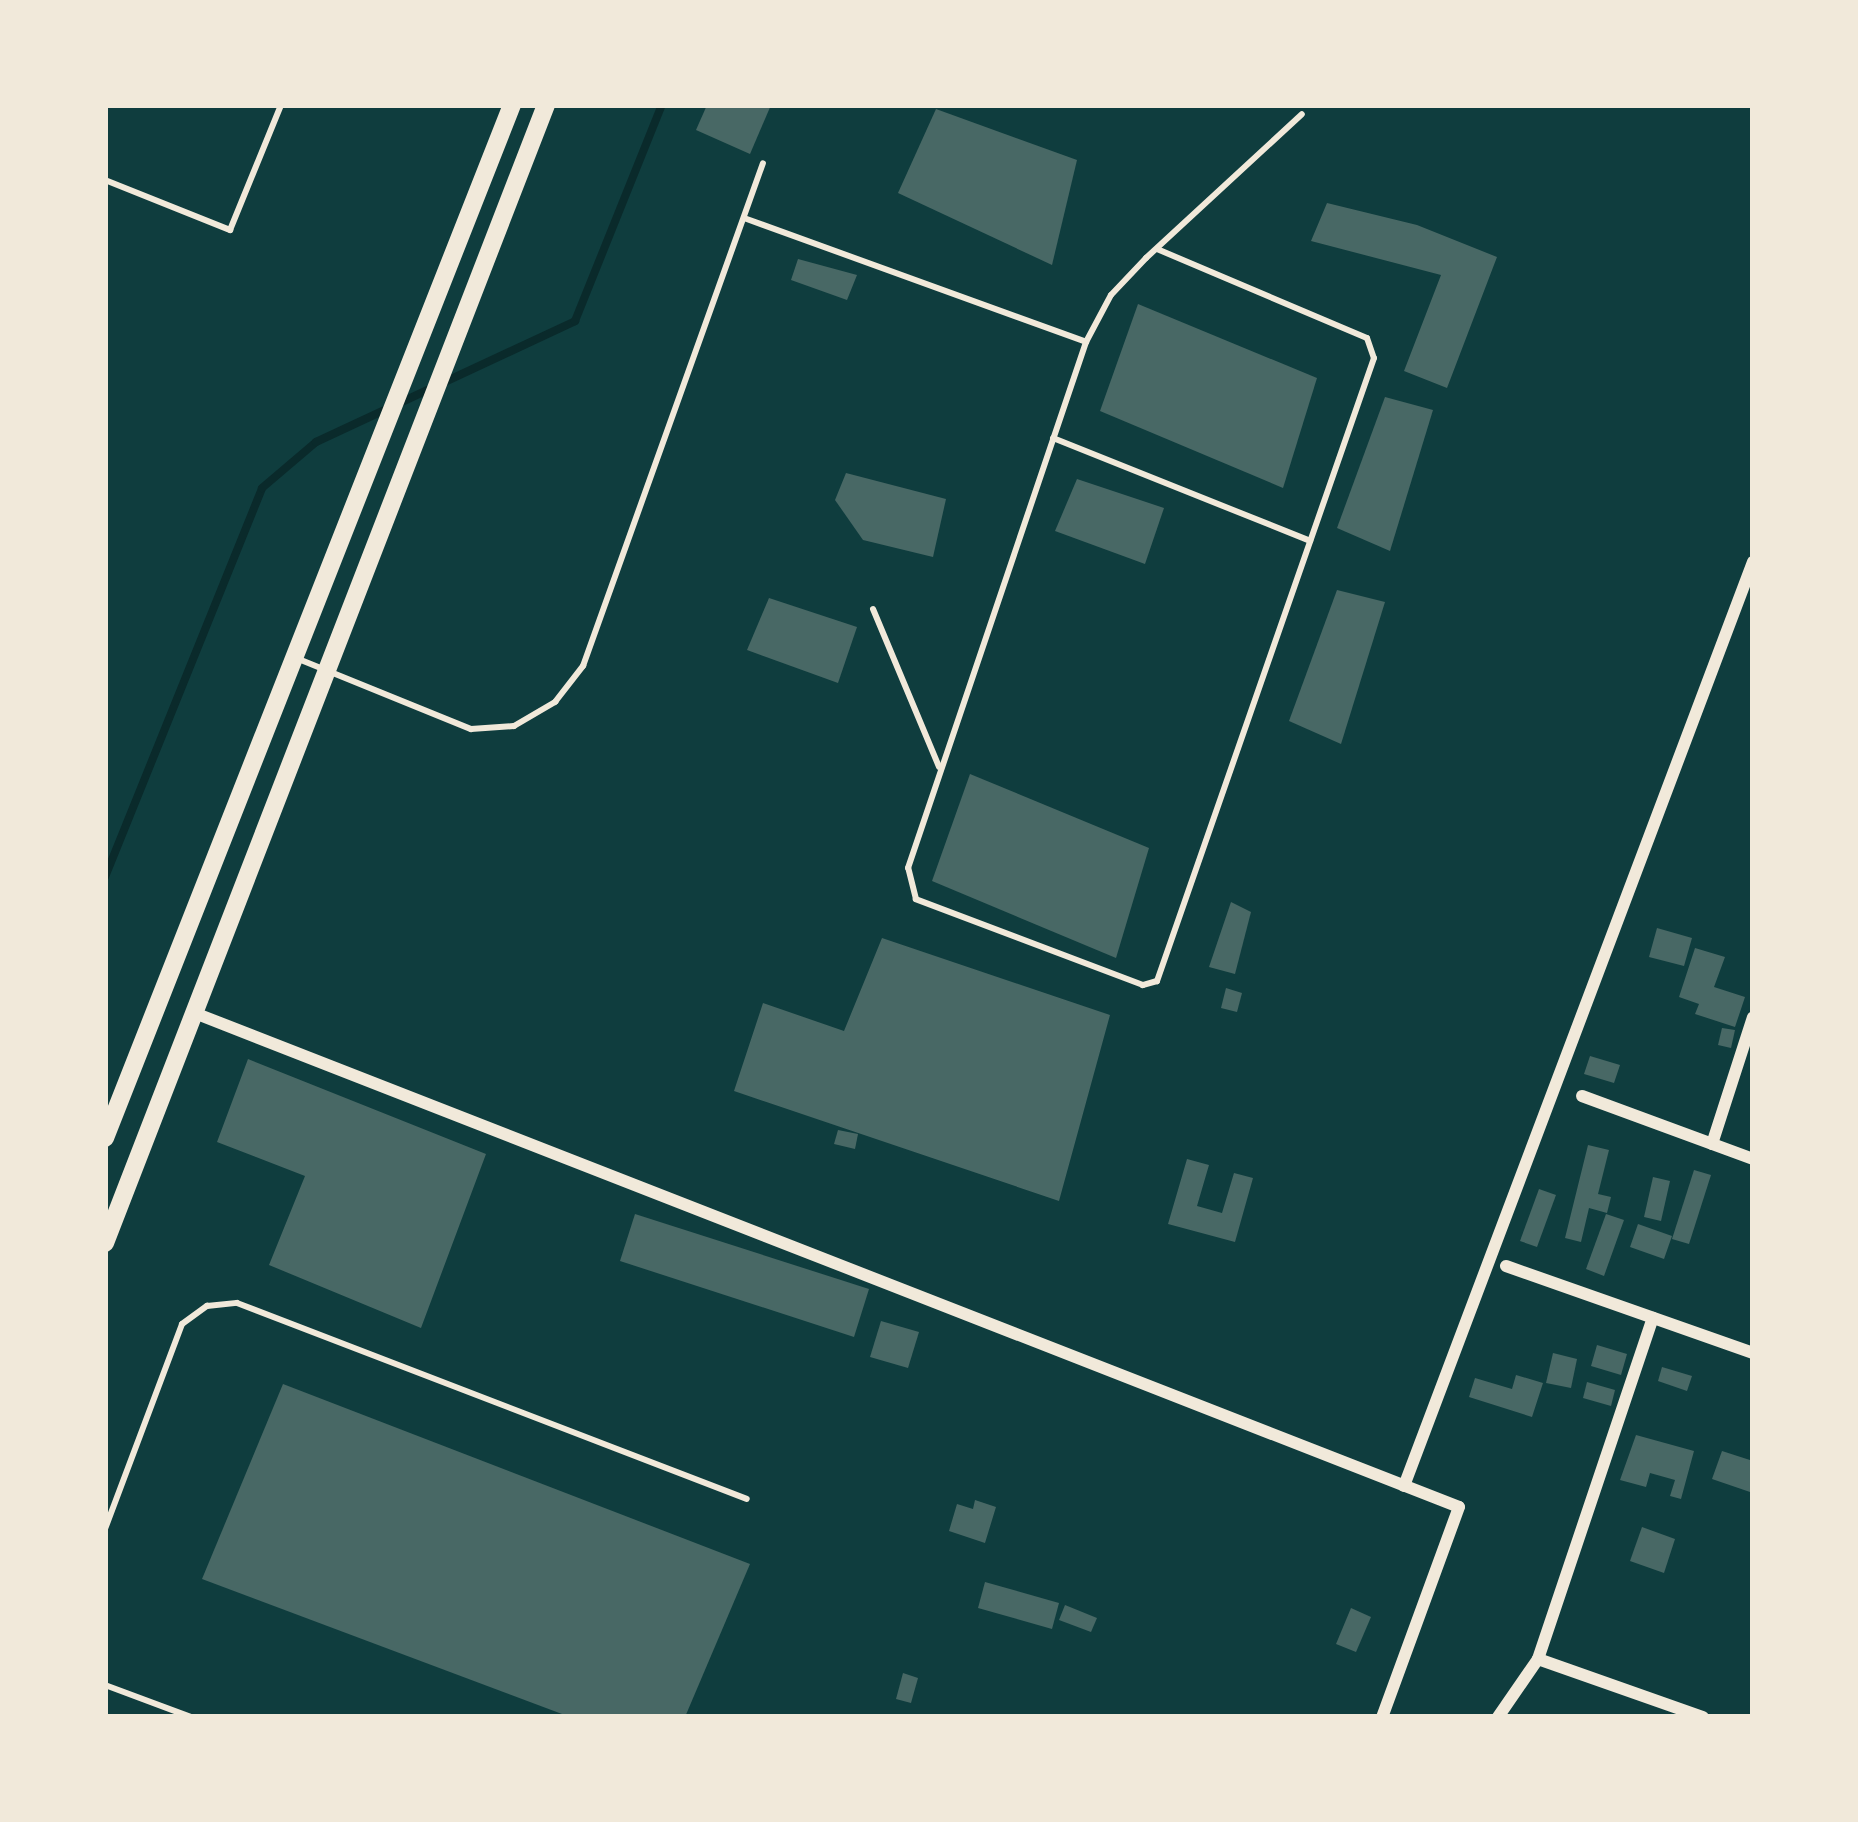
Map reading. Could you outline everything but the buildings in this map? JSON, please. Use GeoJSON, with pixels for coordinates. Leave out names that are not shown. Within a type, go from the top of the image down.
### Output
{"type":"FeatureCollection","features":[{"type":"Feature","properties":{"kind":"main road"},"geometry":{"type":"LineString","coordinates":[[105,1138],[512,105]]}},
{"type":"Feature","properties":{"kind":"main road"},"geometry":{"type":"LineString","coordinates":[[105,1243],[546,105]]}},
{"type":"Feature","properties":{"kind":"street"},"geometry":{"type":"LineString","coordinates":[[1404,1486],[1753,562]]}},
{"type":"Feature","properties":{"kind":"street"},"geometry":{"type":"LineString","coordinates":[[191,1012],[1459,1507],[1382,1717]]}},
{"type":"Feature","properties":{"kind":"street"},"geometry":{"type":"LineString","coordinates":[[1712,1144],[1753,1017]]}},
{"type":"Feature","properties":{"kind":"street"},"geometry":{"type":"LineString","coordinates":[[1582,1096],[1753,1160]]}},
{"type":"Feature","properties":{"kind":"street"},"geometry":{"type":"LineString","coordinates":[[1507,1266],[1753,1353]]}},
{"type":"Feature","properties":{"kind":"street"},"geometry":{"type":"LineString","coordinates":[[1498,1717],[1538,1659],[1653,1318]]}},
{"type":"Feature","properties":{"kind":"street"},"geometry":{"type":"LineString","coordinates":[[1538,1659],[1703,1717]]}},
{"type":"Feature","properties":{"kind":"lane"},"geometry":{"type":"LineString","coordinates":[[105,180],[230,230],[281,105]]}},
{"type":"Feature","properties":{"kind":"lane"},"geometry":{"type":"LineString","coordinates":[[1156,249],[1372,346],[1310,541],[1152,985],[916,899],[908,868],[1086,342],[1112,296],[1156,249],[1302,114]]}},
{"type":"Feature","properties":{"kind":"lane"},"geometry":{"type":"LineString","coordinates":[[292,657],[471,729],[514,726],[555,702],[583,666],[763,163]]}},
{"type":"Feature","properties":{"kind":"lane"},"geometry":{"type":"LineString","coordinates":[[744,218],[1086,342]]}},
{"type":"Feature","properties":{"kind":"lane"},"geometry":{"type":"LineString","coordinates":[[1053,439],[1310,541]]}},
{"type":"Feature","properties":{"kind":"lane"},"geometry":{"type":"LineString","coordinates":[[873,609],[941,770]]}},
{"type":"Feature","properties":{"kind":"lane"},"geometry":{"type":"LineString","coordinates":[[105,1529],[182,1324],[207,1306],[237,1303],[747,1499]]}},
{"type":"Feature","properties":{"kind":"lane"},"geometry":{"type":"LineString","coordinates":[[105,1685],[190,1717]]}},
{"type":"Feature","properties":{"kind":"waterway"},"geometry":{"type":"LineString","coordinates":[[105,877],[262,488],[316,442],[575,321],[662,105]]}}]}
